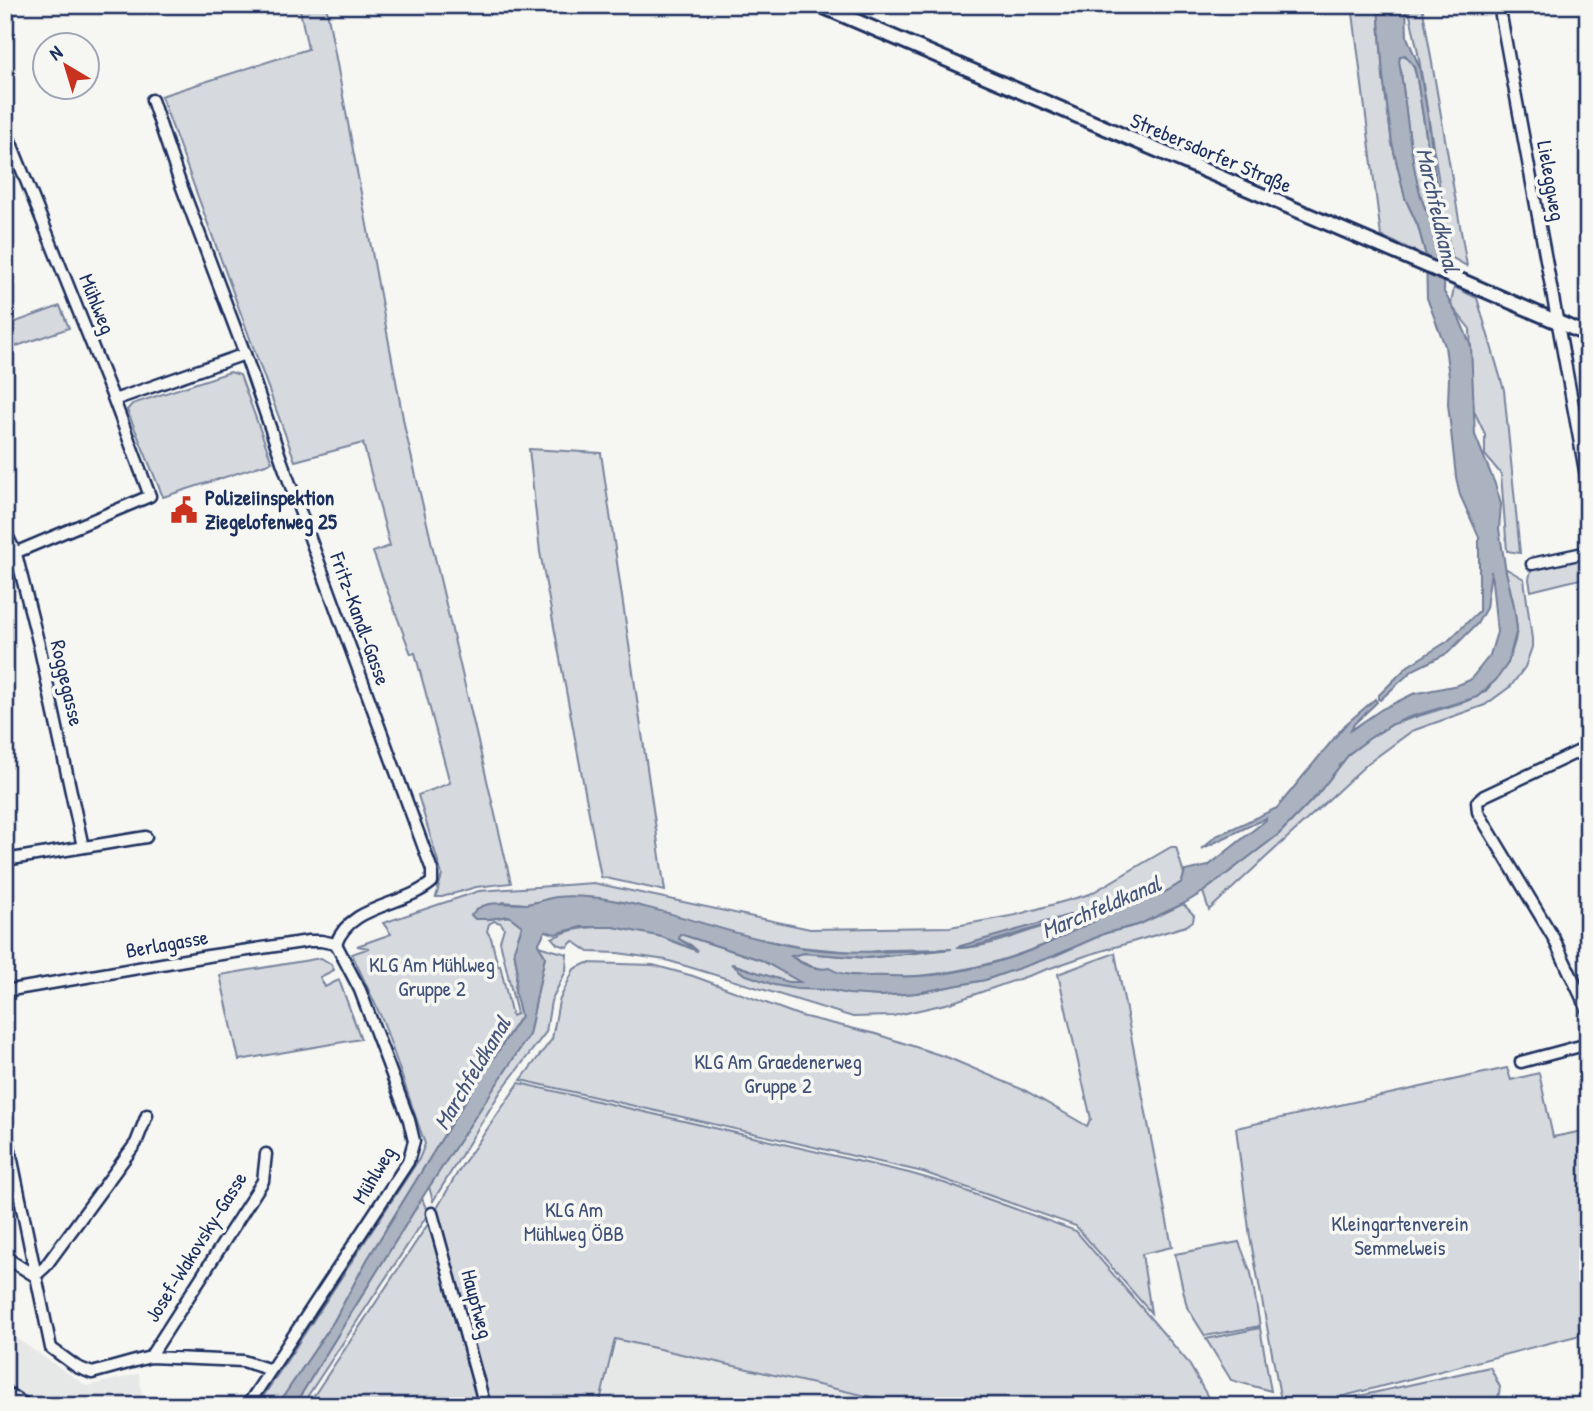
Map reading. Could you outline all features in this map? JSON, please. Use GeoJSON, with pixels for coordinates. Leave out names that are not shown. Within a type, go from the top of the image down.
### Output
{"type":"FeatureCollection","features":[{"type":"Feature","properties":{"kind":"main road"},"geometry":{"type":"LineString","coordinates":[[5,1395],[22,1406]]}},
{"type":"Feature","properties":{"kind":"street","name":"Strebersdorfer Straße"},"geometry":{"type":"LineString","coordinates":[[819,5],[1588,335]]}},
{"type":"Feature","properties":{"kind":"street","name":"Lieleggweg"},"geometry":{"type":"LineString","coordinates":[[1499,5],[1588,486]]}},
{"type":"Feature","properties":{"kind":"street","name":"Fritz-Kandl-Gasse"},"geometry":{"type":"LineString","coordinates":[[152,100],[432,870],[432,882],[423,890],[358,917],[347,924],[336,944]]}},
{"type":"Feature","properties":{"kind":"street","name":"Mühlweg"},"geometry":{"type":"LineString","coordinates":[[5,128],[10,150],[114,400],[150,496],[10,556]]}},
{"type":"Feature","properties":{"kind":"street"},"geometry":{"type":"LineString","coordinates":[[114,400],[245,354]]}},
{"type":"Feature","properties":{"kind":"street","name":"Roggegasse"},"geometry":{"type":"LineString","coordinates":[[5,531],[55,717],[83,847]]}},
{"type":"Feature","properties":{"kind":"street"},"geometry":{"type":"LineString","coordinates":[[1532,564],[1588,552]]}},
{"type":"Feature","properties":{"kind":"street"},"geometry":{"type":"LineString","coordinates":[[1588,747],[1484,796],[1477,802],[1478,812],[1553,937],[1588,1011]]}},
{"type":"Feature","properties":{"kind":"street"},"geometry":{"type":"LineString","coordinates":[[5,860],[146,837]]}},
{"type":"Feature","properties":{"kind":"street","name":"Berlagasse"},"geometry":{"type":"LineString","coordinates":[[5,991],[261,948],[321,941],[336,944]]}},
{"type":"Feature","properties":{"kind":"street","name":"Mühlweg"},"geometry":{"type":"LineString","coordinates":[[247,1406],[408,1162],[414,1141],[380,1039],[360,990],[336,944]]}},
{"type":"Feature","properties":{"kind":"street"},"geometry":{"type":"LineString","coordinates":[[1521,1062],[1588,1044]]}},
{"type":"Feature","properties":{"kind":"street"},"geometry":{"type":"LineString","coordinates":[[35,1276],[45,1267],[136,1143],[147,1115]]}},
{"type":"Feature","properties":{"kind":"street"},"geometry":{"type":"LineString","coordinates":[[7,1136],[51,1348],[76,1367],[92,1373],[150,1357],[243,1362],[271,1370]]}},
{"type":"Feature","properties":{"kind":"street","name":"Josef-Wakovsky-Gasse"},"geometry":{"type":"LineString","coordinates":[[150,1357],[263,1181],[266,1154]]}},
{"type":"Feature","properties":{"kind":"street","name":"Hauptweg"},"geometry":{"type":"LineString","coordinates":[[432,1213],[485,1406]]}},
{"type":"Feature","properties":{"kind":"street"},"geometry":{"type":"LineString","coordinates":[[5,1257],[35,1276]]}},
{"type":"Feature","properties":{"kind":"shaded area"},"geometry":{"type":"Polygon","coordinates":[[[5,1331],[87,1386],[139,1374],[143,1406],[5,1406],[5,1331]]]}},
{"type":"Feature","properties":{"kind":"shaded area"},"geometry":{"type":"Polygon","coordinates":[[[617,1339],[907,1406],[601,1406],[617,1339]]]}},
{"type":"Feature","properties":{"kind":"green space"},"geometry":{"type":"Polygon","coordinates":[[[299,5],[326,5],[405,429],[511,883],[476,887],[442,897],[436,897],[442,875],[418,795],[450,783],[415,653],[411,654],[373,552],[390,546],[363,443],[295,461],[161,96],[308,49],[299,5]]]}},
{"type":"Feature","properties":{"kind":"green space"},"geometry":{"type":"Polygon","coordinates":[[[1352,5],[1378,5],[1383,76],[1392,143],[1405,198],[1418,226],[1426,256],[1381,236],[1352,5]]]}},
{"type":"Feature","properties":{"kind":"green space"},"geometry":{"type":"Polygon","coordinates":[[[1408,5],[1422,5],[1467,266],[1451,257],[1408,5]]]}},
{"type":"Feature","properties":{"kind":"green space"},"geometry":{"type":"Polygon","coordinates":[[[1403,55],[1411,62],[1417,79],[1430,160],[1436,215],[1434,221],[1426,211],[1415,172],[1399,62],[1400,56],[1403,55]]]}},
{"type":"Feature","properties":{"kind":"green space"},"geometry":{"type":"Polygon","coordinates":[[[1454,287],[1477,298],[1504,390],[1520,553],[1507,551],[1501,474],[1485,455],[1485,434],[1473,409],[1470,329],[1451,305],[1454,287]]]}},
{"type":"Feature","properties":{"kind":"green space"},"geometry":{"type":"Polygon","coordinates":[[[60,306],[69,328],[14,347],[7,325],[60,306]]]}},
{"type":"Feature","properties":{"kind":"green space"},"geometry":{"type":"Polygon","coordinates":[[[230,372],[240,375],[272,462],[163,497],[127,410],[132,404],[230,372]]]}},
{"type":"Feature","properties":{"kind":"green space"},"geometry":{"type":"Polygon","coordinates":[[[529,449],[601,453],[665,891],[601,877],[540,552],[529,449]]]}},
{"type":"Feature","properties":{"kind":"green space"},"geometry":{"type":"Polygon","coordinates":[[[1588,556],[1588,577],[1531,591],[1529,579],[1532,566],[1588,556]]]}},
{"type":"Feature","properties":{"kind":"green space"},"geometry":{"type":"Polygon","coordinates":[[[1505,568],[1524,579],[1532,639],[1525,667],[1511,686],[1485,705],[1412,731],[1367,764],[1209,910],[1203,892],[1279,834],[1316,796],[1350,753],[1393,724],[1467,701],[1486,691],[1508,663],[1517,629],[1505,568]]]}},
{"type":"Feature","properties":{"kind":"green space","name":"KLG Am Mühlweg Gruppe 2"},"geometry":{"type":"Polygon","coordinates":[[[1171,847],[1176,847],[1184,874],[1182,882],[1160,894],[1136,904],[1087,910],[957,948],[991,943],[1062,921],[1098,917],[1095,921],[1051,942],[1012,957],[937,974],[887,977],[836,973],[810,966],[791,956],[804,953],[867,958],[949,949],[864,953],[799,947],[558,897],[527,904],[503,902],[489,919],[509,916],[522,926],[514,950],[517,968],[515,991],[521,1016],[367,1260],[334,1321],[277,1406],[257,1406],[419,1159],[425,1144],[383,1021],[352,954],[369,948],[357,946],[391,934],[383,923],[479,891],[594,883],[810,929],[950,927],[1016,915],[1090,894],[1171,847]],[[494,921],[489,924],[487,931],[498,966],[500,965],[512,1016],[517,1014],[500,941],[504,928],[501,923],[494,921]]]}},
{"type":"Feature","properties":{"kind":"green space"},"geometry":{"type":"Polygon","coordinates":[[[1183,904],[1194,915],[1193,921],[1186,926],[1088,955],[950,1003],[893,1016],[853,1017],[666,960],[589,952],[573,941],[567,947],[557,944],[552,938],[587,928],[625,928],[662,937],[697,951],[679,939],[680,934],[761,960],[800,981],[788,983],[733,964],[744,974],[814,989],[880,996],[916,993],[985,980],[1054,956],[1106,933],[1138,925],[1183,904]]]}},
{"type":"Feature","properties":{"kind":"green space"},"geometry":{"type":"Polygon","coordinates":[[[538,946],[567,954],[566,971],[551,1001],[546,1032],[501,1091],[433,1201],[429,1187],[529,1034],[545,956],[538,946]]]}},
{"type":"Feature","properties":{"kind":"green space","name":"KLG Am Graedenerweg Gruppe 2"},"geometry":{"type":"Polygon","coordinates":[[[1115,953],[1172,1247],[1142,1254],[1151,1313],[1076,1226],[923,1172],[521,1080],[552,1039],[559,1001],[574,969],[587,963],[653,965],[693,976],[801,1016],[876,1034],[949,1058],[1026,1091],[1087,1126],[1091,1119],[1058,974],[1115,953]]]}},
{"type":"Feature","properties":{"kind":"green space"},"geometry":{"type":"Polygon","coordinates":[[[321,958],[331,964],[334,970],[320,977],[325,987],[339,980],[361,1039],[239,1060],[220,975],[321,958]]]}},
{"type":"Feature","properties":{"kind":"green space","name":"Kleingartenverein Semmelweis"},"geometry":{"type":"Polygon","coordinates":[[[1507,1068],[1511,1080],[1539,1073],[1553,1137],[1588,1130],[1588,1333],[1305,1406],[1282,1406],[1250,1237],[1236,1128],[1507,1068]]]}},
{"type":"Feature","properties":{"kind":"green space","name":"KLG Am Mühlweg ÖBB"},"geometry":{"type":"Polygon","coordinates":[[[519,1083],[909,1173],[1076,1231],[1188,1362],[1213,1406],[911,1406],[615,1339],[599,1406],[307,1406],[428,1224],[459,1170],[519,1083]]]}},
{"type":"Feature","properties":{"kind":"green space"},"geometry":{"type":"Polygon","coordinates":[[[422,1198],[428,1214],[301,1406],[294,1406],[422,1198]]]}},
{"type":"Feature","properties":{"kind":"green space"},"geometry":{"type":"Polygon","coordinates":[[[1239,1242],[1251,1273],[1260,1326],[1205,1336],[1187,1307],[1175,1254],[1239,1242]]]}},
{"type":"Feature","properties":{"kind":"green space"},"geometry":{"type":"Polygon","coordinates":[[[1260,1328],[1271,1391],[1231,1380],[1206,1339],[1260,1328]]]}},
{"type":"Feature","properties":{"kind":"green space"},"geometry":{"type":"Polygon","coordinates":[[[1490,1367],[1500,1387],[1497,1406],[1314,1406],[1490,1367]]]}},
{"type":"Feature","properties":{"kind":"water","name":"Marchfeldkanal"},"geometry":{"type":"Polygon","coordinates":[[[1378,5],[1406,5],[1407,37],[1419,66],[1428,116],[1445,255],[1444,292],[1471,346],[1475,435],[1501,504],[1499,529],[1517,629],[1508,663],[1496,680],[1477,697],[1407,718],[1370,738],[1350,753],[1316,796],[1279,834],[1183,904],[1138,925],[1106,933],[1054,956],[985,980],[916,993],[880,996],[797,989],[774,985],[744,974],[731,964],[788,982],[800,982],[761,960],[680,934],[679,939],[698,951],[662,937],[614,927],[581,927],[555,934],[545,931],[538,945],[545,956],[529,1035],[429,1187],[294,1406],[277,1406],[334,1321],[367,1260],[521,1016],[515,992],[517,968],[514,950],[522,926],[509,916],[475,919],[471,915],[477,909],[490,904],[526,904],[562,896],[600,898],[650,908],[797,947],[855,952],[952,949],[867,958],[804,953],[791,956],[809,966],[829,968],[843,974],[909,976],[965,970],[1037,948],[1097,918],[1070,919],[1002,939],[957,947],[1087,910],[1137,904],[1172,888],[1182,882],[1185,871],[1208,866],[1266,820],[1201,849],[1216,836],[1277,808],[1345,725],[1375,699],[1377,702],[1351,730],[1382,709],[1413,694],[1470,680],[1490,655],[1497,632],[1491,571],[1486,608],[1477,624],[1448,653],[1413,670],[1378,699],[1408,666],[1448,641],[1479,611],[1479,537],[1460,495],[1456,477],[1445,346],[1427,298],[1426,256],[1418,226],[1405,198],[1392,143],[1383,76],[1378,5]],[[1405,55],[1400,56],[1415,172],[1426,211],[1434,221],[1436,215],[1430,160],[1414,66],[1405,55]]]}},
{"type":"Feature","properties":{"kind":"place","name":"Polizeiinspektion Ziegelofenweg 25"},"geometry":{"type":"Point","coordinates":[184,510]}}]}
